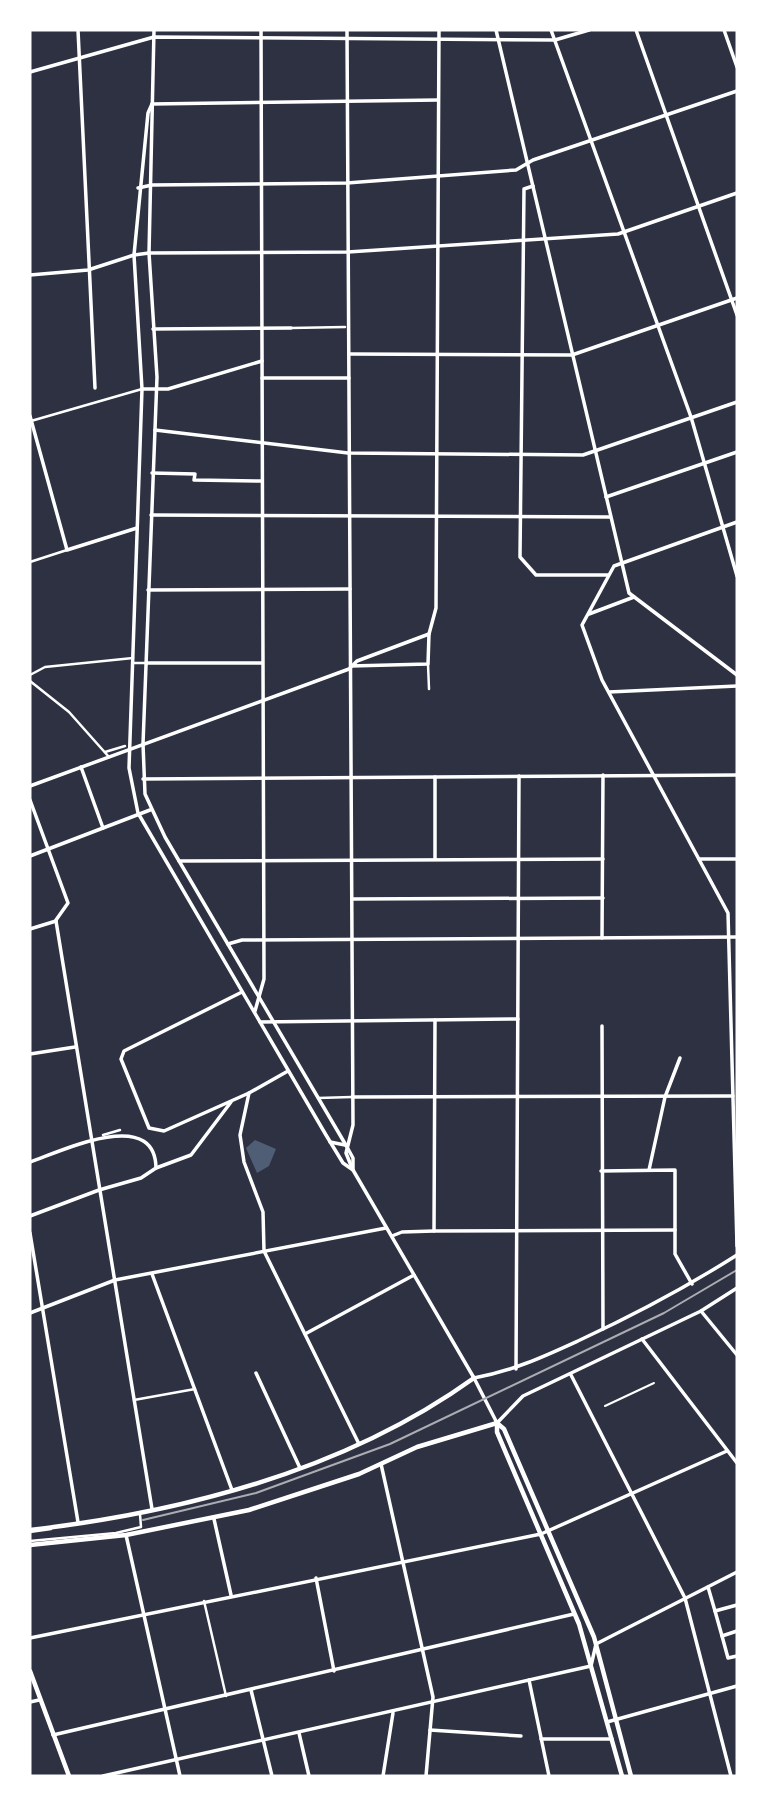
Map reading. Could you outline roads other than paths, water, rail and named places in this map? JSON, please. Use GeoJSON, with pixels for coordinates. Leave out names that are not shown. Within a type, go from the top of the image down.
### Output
{"type":"FeatureCollection","features":[{"type":"Feature","properties":{"kind":"street"},"geometry":{"type":"LineString","coordinates":[[78,30],[95,388]]}},
{"type":"Feature","properties":{"kind":"street"},"geometry":{"type":"LineString","coordinates":[[154,30],[152,104],[155,113],[149,253],[156,389],[143,744],[143,779],[150,810],[347,1146],[352,1170],[474,1378],[497,1423],[505,1429],[596,1644],[631,1776]]}},
{"type":"Feature","properties":{"kind":"street"},"geometry":{"type":"LineString","coordinates":[[256,1016],[255,1004],[264,979],[261,700],[261,30]]}},
{"type":"Feature","properties":{"kind":"street"},"geometry":{"type":"LineString","coordinates":[[347,30],[353,939],[352,1132],[347,1146]]}},
{"type":"Feature","properties":{"kind":"street"},"geometry":{"type":"LineString","coordinates":[[429,689],[429,634],[436,618],[439,30]]}},
{"type":"Feature","properties":{"kind":"street"},"geometry":{"type":"LineString","coordinates":[[496,30],[629,593],[737,676]]}},
{"type":"Feature","properties":{"kind":"street"},"geometry":{"type":"LineString","coordinates":[[551,30],[691,417],[737,576]]}},
{"type":"Feature","properties":{"kind":"street"},"geometry":{"type":"LineString","coordinates":[[30,72],[154,37],[555,40],[589,30]]}},
{"type":"Feature","properties":{"kind":"street"},"geometry":{"type":"LineString","coordinates":[[636,30],[735,299],[737,315]]}},
{"type":"Feature","properties":{"kind":"street"},"geometry":{"type":"LineString","coordinates":[[724,30],[737,67]]}},
{"type":"Feature","properties":{"kind":"street"},"geometry":{"type":"LineString","coordinates":[[138,188],[152,185],[347,183],[516,170],[737,91]]}},
{"type":"Feature","properties":{"kind":"street"},"geometry":{"type":"LineString","coordinates":[[152,104],[438,100]]}},
{"type":"Feature","properties":{"kind":"street"},"geometry":{"type":"LineString","coordinates":[[152,104],[148,113],[138,188],[134,255],[142,389],[133,660],[127,747],[131,790],[138,813],[242,992],[330,1142],[343,1163],[352,1170]]}},
{"type":"Feature","properties":{"kind":"street"},"geometry":{"type":"LineString","coordinates":[[533,186],[524,189],[520,557],[536,575],[608,575]]}},
{"type":"Feature","properties":{"kind":"street"},"geometry":{"type":"LineString","coordinates":[[30,275],[88,270],[134,255],[149,253],[348,252],[618,234],[737,193]]}},
{"type":"Feature","properties":{"kind":"street"},"geometry":{"type":"LineString","coordinates":[[349,354],[572,355],[735,299]]}},
{"type":"Feature","properties":{"kind":"street"},"geometry":{"type":"LineString","coordinates":[[153,329],[345,327]]}},
{"type":"Feature","properties":{"kind":"street"},"geometry":{"type":"LineString","coordinates":[[67,550],[31,422],[142,389],[168,388],[262,361]]}},
{"type":"Feature","properties":{"kind":"street"},"geometry":{"type":"LineString","coordinates":[[262,378],[349,378]]}},
{"type":"Feature","properties":{"kind":"street"},"geometry":{"type":"LineString","coordinates":[[154,429],[348,453],[583,455],[737,402]]}},
{"type":"Feature","properties":{"kind":"street"},"geometry":{"type":"LineString","coordinates":[[606,497],[737,452]]}},
{"type":"Feature","properties":{"kind":"street"},"geometry":{"type":"LineString","coordinates":[[152,473],[195,474],[194,480],[261,481]]}},
{"type":"Feature","properties":{"kind":"street"},"geometry":{"type":"LineString","coordinates":[[151,515],[610,517]]}},
{"type":"Feature","properties":{"kind":"street"},"geometry":{"type":"LineString","coordinates":[[737,522],[621,563],[608,575],[582,625],[609,691],[728,913],[737,1246]]}},
{"type":"Feature","properties":{"kind":"street"},"geometry":{"type":"LineString","coordinates":[[30,562],[137,528]]}},
{"type":"Feature","properties":{"kind":"street"},"geometry":{"type":"LineString","coordinates":[[148,590],[350,589]]}},
{"type":"Feature","properties":{"kind":"street"},"geometry":{"type":"LineString","coordinates":[[587,614],[634,597]]}},
{"type":"Feature","properties":{"kind":"street"},"geometry":{"type":"LineString","coordinates":[[105,752],[143,744],[429,634]]}},
{"type":"Feature","properties":{"kind":"street"},"geometry":{"type":"LineString","coordinates":[[30,675],[45,667],[133,660],[146,663],[262,663]]}},
{"type":"Feature","properties":{"kind":"street"},"geometry":{"type":"LineString","coordinates":[[351,666],[428,664]]}},
{"type":"Feature","properties":{"kind":"street"},"geometry":{"type":"LineString","coordinates":[[30,681],[69,712],[100,745],[107,758]]}},
{"type":"Feature","properties":{"kind":"street"},"geometry":{"type":"LineString","coordinates":[[609,691],[737,686]]}},
{"type":"Feature","properties":{"kind":"street"},"geometry":{"type":"LineString","coordinates":[[30,786],[107,758],[127,747]]}},
{"type":"Feature","properties":{"kind":"street"},"geometry":{"type":"LineString","coordinates":[[82,767],[103,828]]}},
{"type":"Feature","properties":{"kind":"street"},"geometry":{"type":"LineString","coordinates":[[602,938],[603,775]]}},
{"type":"Feature","properties":{"kind":"street"},"geometry":{"type":"LineString","coordinates":[[143,779],[737,775]]}},
{"type":"Feature","properties":{"kind":"street"},"geometry":{"type":"LineString","coordinates":[[516,1369],[519,776]]}},
{"type":"Feature","properties":{"kind":"street"},"geometry":{"type":"LineString","coordinates":[[435,777],[435,859]]}},
{"type":"Feature","properties":{"kind":"street"},"geometry":{"type":"LineString","coordinates":[[30,800],[68,903],[56,921],[30,929]]}},
{"type":"Feature","properties":{"kind":"street"},"geometry":{"type":"LineString","coordinates":[[30,856],[150,810]]}},
{"type":"Feature","properties":{"kind":"street"},"geometry":{"type":"LineString","coordinates":[[179,861],[603,859]]}},
{"type":"Feature","properties":{"kind":"street"},"geometry":{"type":"LineString","coordinates":[[699,859],[737,859]]}},
{"type":"Feature","properties":{"kind":"street"},"geometry":{"type":"LineString","coordinates":[[352,899],[603,898]]}},
{"type":"Feature","properties":{"kind":"street"},"geometry":{"type":"LineString","coordinates":[[56,921],[152,1509]]}},
{"type":"Feature","properties":{"kind":"street"},"geometry":{"type":"LineString","coordinates":[[228,944],[263,940],[737,937]]}},
{"type":"Feature","properties":{"kind":"street"},"geometry":{"type":"LineString","coordinates":[[242,992],[122,1054],[149,1128],[164,1131],[248,1093]]}},
{"type":"Feature","properties":{"kind":"street"},"geometry":{"type":"LineString","coordinates":[[260,1022],[518,1019]]}},
{"type":"Feature","properties":{"kind":"street"},"geometry":{"type":"LineString","coordinates":[[434,1231],[435,1020]]}},
{"type":"Feature","properties":{"kind":"street"},"geometry":{"type":"LineString","coordinates":[[731,1023],[737,1023]]}},
{"type":"Feature","properties":{"kind":"street"},"geometry":{"type":"LineString","coordinates":[[602,1026],[603,1329]]}},
{"type":"Feature","properties":{"kind":"street"},"geometry":{"type":"LineString","coordinates":[[30,1054],[75,1046]]}},
{"type":"Feature","properties":{"kind":"street"},"geometry":{"type":"LineString","coordinates":[[649,1170],[665,1097],[675,1078],[680,1058]]}},
{"type":"Feature","properties":{"kind":"street"},"geometry":{"type":"LineString","coordinates":[[30,1216],[99,1190],[141,1178],[156,1168],[194,1153],[231,1103],[288,1071]]}},
{"type":"Feature","properties":{"kind":"street"},"geometry":{"type":"LineString","coordinates":[[248,1093],[240,1135],[244,1162],[263,1212],[264,1251],[359,1444]]}},
{"type":"Feature","properties":{"kind":"street"},"geometry":{"type":"LineString","coordinates":[[318,1098],[733,1096]]}},
{"type":"Feature","properties":{"kind":"street"},"geometry":{"type":"LineString","coordinates":[[733,1107],[737,1112]]}},
{"type":"Feature","properties":{"kind":"street"},"geometry":{"type":"LineString","coordinates":[[734,1135],[737,1129]]}},
{"type":"Feature","properties":{"kind":"street"},"geometry":{"type":"LineString","coordinates":[[103,1135],[120,1130]]}},
{"type":"Feature","properties":{"kind":"street"},"geometry":{"type":"LineString","coordinates":[[30,1162],[116,1136],[140,1137],[154,1150],[156,1168]]}},
{"type":"Feature","properties":{"kind":"street"},"geometry":{"type":"LineString","coordinates":[[330,1142],[347,1146]]}},
{"type":"Feature","properties":{"kind":"street"},"geometry":{"type":"LineString","coordinates":[[601,1171],[675,1170],[675,1254],[692,1284]]}},
{"type":"Feature","properties":{"kind":"street"},"geometry":{"type":"LineString","coordinates":[[30,1313],[115,1280],[386,1228]]}},
{"type":"Feature","properties":{"kind":"street"},"geometry":{"type":"LineString","coordinates":[[392,1236],[402,1232],[434,1231],[675,1230]]}},
{"type":"Feature","properties":{"kind":"street"},"geometry":{"type":"LineString","coordinates":[[30,1233],[78,1522]]}},
{"type":"Feature","properties":{"kind":"street"},"geometry":{"type":"LineString","coordinates":[[30,1531],[152,1509],[232,1490],[300,1468],[420,1415],[474,1378],[516,1369],[663,1301],[737,1255]]}},
{"type":"Feature","properties":{"kind":"street"},"geometry":{"type":"LineString","coordinates":[[152,1274],[232,1490]]}},
{"type":"Feature","properties":{"kind":"street"},"geometry":{"type":"LineString","coordinates":[[304,1335],[414,1275]]}},
{"type":"Feature","properties":{"kind":"street"},"geometry":{"type":"LineString","coordinates":[[30,1543],[126,1535],[214,1519],[285,1500],[381,1464],[417,1447],[497,1423],[523,1396],[701,1311],[737,1288]]}},
{"type":"Feature","properties":{"kind":"street"},"geometry":{"type":"LineString","coordinates":[[701,1311],[737,1355]]}},
{"type":"Feature","properties":{"kind":"street"},"geometry":{"type":"LineString","coordinates":[[642,1339],[665,1374],[737,1462]]}},
{"type":"Feature","properties":{"kind":"street"},"geometry":{"type":"LineString","coordinates":[[256,1373],[300,1468]]}},
{"type":"Feature","properties":{"kind":"street"},"geometry":{"type":"LineString","coordinates":[[570,1374],[685,1598],[732,1776]]}},
{"type":"Feature","properties":{"kind":"street"},"geometry":{"type":"LineString","coordinates":[[134,1400],[195,1389]]}},
{"type":"Feature","properties":{"kind":"street"},"geometry":{"type":"LineString","coordinates":[[497,1423],[497,1432],[574,1614],[622,1776]]}},
{"type":"Feature","properties":{"kind":"street"},"geometry":{"type":"LineString","coordinates":[[30,1638],[549,1532],[727,1451]]}},
{"type":"Feature","properties":{"kind":"street"},"geometry":{"type":"LineString","coordinates":[[381,1464],[432,1703],[426,1776]]}},
{"type":"Feature","properties":{"kind":"street"},"geometry":{"type":"LineString","coordinates":[[30,1531],[140,1514],[141,1527],[116,1533],[30,1543]]}},
{"type":"Feature","properties":{"kind":"street"},"geometry":{"type":"LineString","coordinates":[[214,1519],[231,1595]]}},
{"type":"Feature","properties":{"kind":"street"},"geometry":{"type":"LineString","coordinates":[[126,1535],[180,1776]]}},
{"type":"Feature","properties":{"kind":"street"},"geometry":{"type":"LineString","coordinates":[[596,1644],[737,1572]]}},
{"type":"Feature","properties":{"kind":"street"},"geometry":{"type":"LineString","coordinates":[[316,1578],[334,1671]]}},
{"type":"Feature","properties":{"kind":"street"},"geometry":{"type":"LineString","coordinates":[[708,1587],[728,1658],[737,1656]]}},
{"type":"Feature","properties":{"kind":"street"},"geometry":{"type":"LineString","coordinates":[[204,1601],[226,1696]]}},
{"type":"Feature","properties":{"kind":"street"},"geometry":{"type":"LineString","coordinates":[[715,1611],[737,1605]]}},
{"type":"Feature","properties":{"kind":"street"},"geometry":{"type":"LineString","coordinates":[[53,1735],[574,1614]]}},
{"type":"Feature","properties":{"kind":"street"},"geometry":{"type":"LineString","coordinates":[[722,1636],[737,1631]]}},
{"type":"Feature","properties":{"kind":"street"},"geometry":{"type":"LineString","coordinates":[[591,1666],[596,1644]]}},
{"type":"Feature","properties":{"kind":"street"},"geometry":{"type":"LineString","coordinates":[[103,1776],[591,1666]]}},
{"type":"Feature","properties":{"kind":"street"},"geometry":{"type":"LineString","coordinates":[[30,1671],[69,1776]]}},
{"type":"Feature","properties":{"kind":"street"},"geometry":{"type":"LineString","coordinates":[[529,1681],[549,1776]]}},
{"type":"Feature","properties":{"kind":"street"},"geometry":{"type":"LineString","coordinates":[[607,1722],[737,1686]]}},
{"type":"Feature","properties":{"kind":"street"},"geometry":{"type":"LineString","coordinates":[[251,1690],[272,1776]]}},
{"type":"Feature","properties":{"kind":"street"},"geometry":{"type":"LineString","coordinates":[[30,1702],[39,1700]]}},
{"type":"Feature","properties":{"kind":"street"},"geometry":{"type":"LineString","coordinates":[[383,1776],[393,1712]]}},
{"type":"Feature","properties":{"kind":"street"},"geometry":{"type":"LineString","coordinates":[[430,1730],[521,1736]]}},
{"type":"Feature","properties":{"kind":"street"},"geometry":{"type":"LineString","coordinates":[[299,1733],[309,1776]]}},
{"type":"Feature","properties":{"kind":"street"},"geometry":{"type":"LineString","coordinates":[[541,1739],[612,1740]]}},
{"type":"Feature","properties":{"kind":"lane"},"geometry":{"type":"LineString","coordinates":[[604,1406],[654,1383]]}},
{"type":"Feature","properties":{"kind":"lane"},"geometry":{"type":"LineString","coordinates":[[589,1412],[596,1410]]}},
{"type":"Feature","properties":{"kind":"water"},"geometry":{"type":"Polygon","coordinates":[[[255,1140],[276,1149],[269,1166],[257,1173],[246,1148],[255,1140]]]}},
{"type":"Feature","properties":{"kind":"railway"},"geometry":{"type":"LineString","coordinates":[[143,1520],[256,1493],[390,1444],[664,1313],[737,1270]]}}]}
